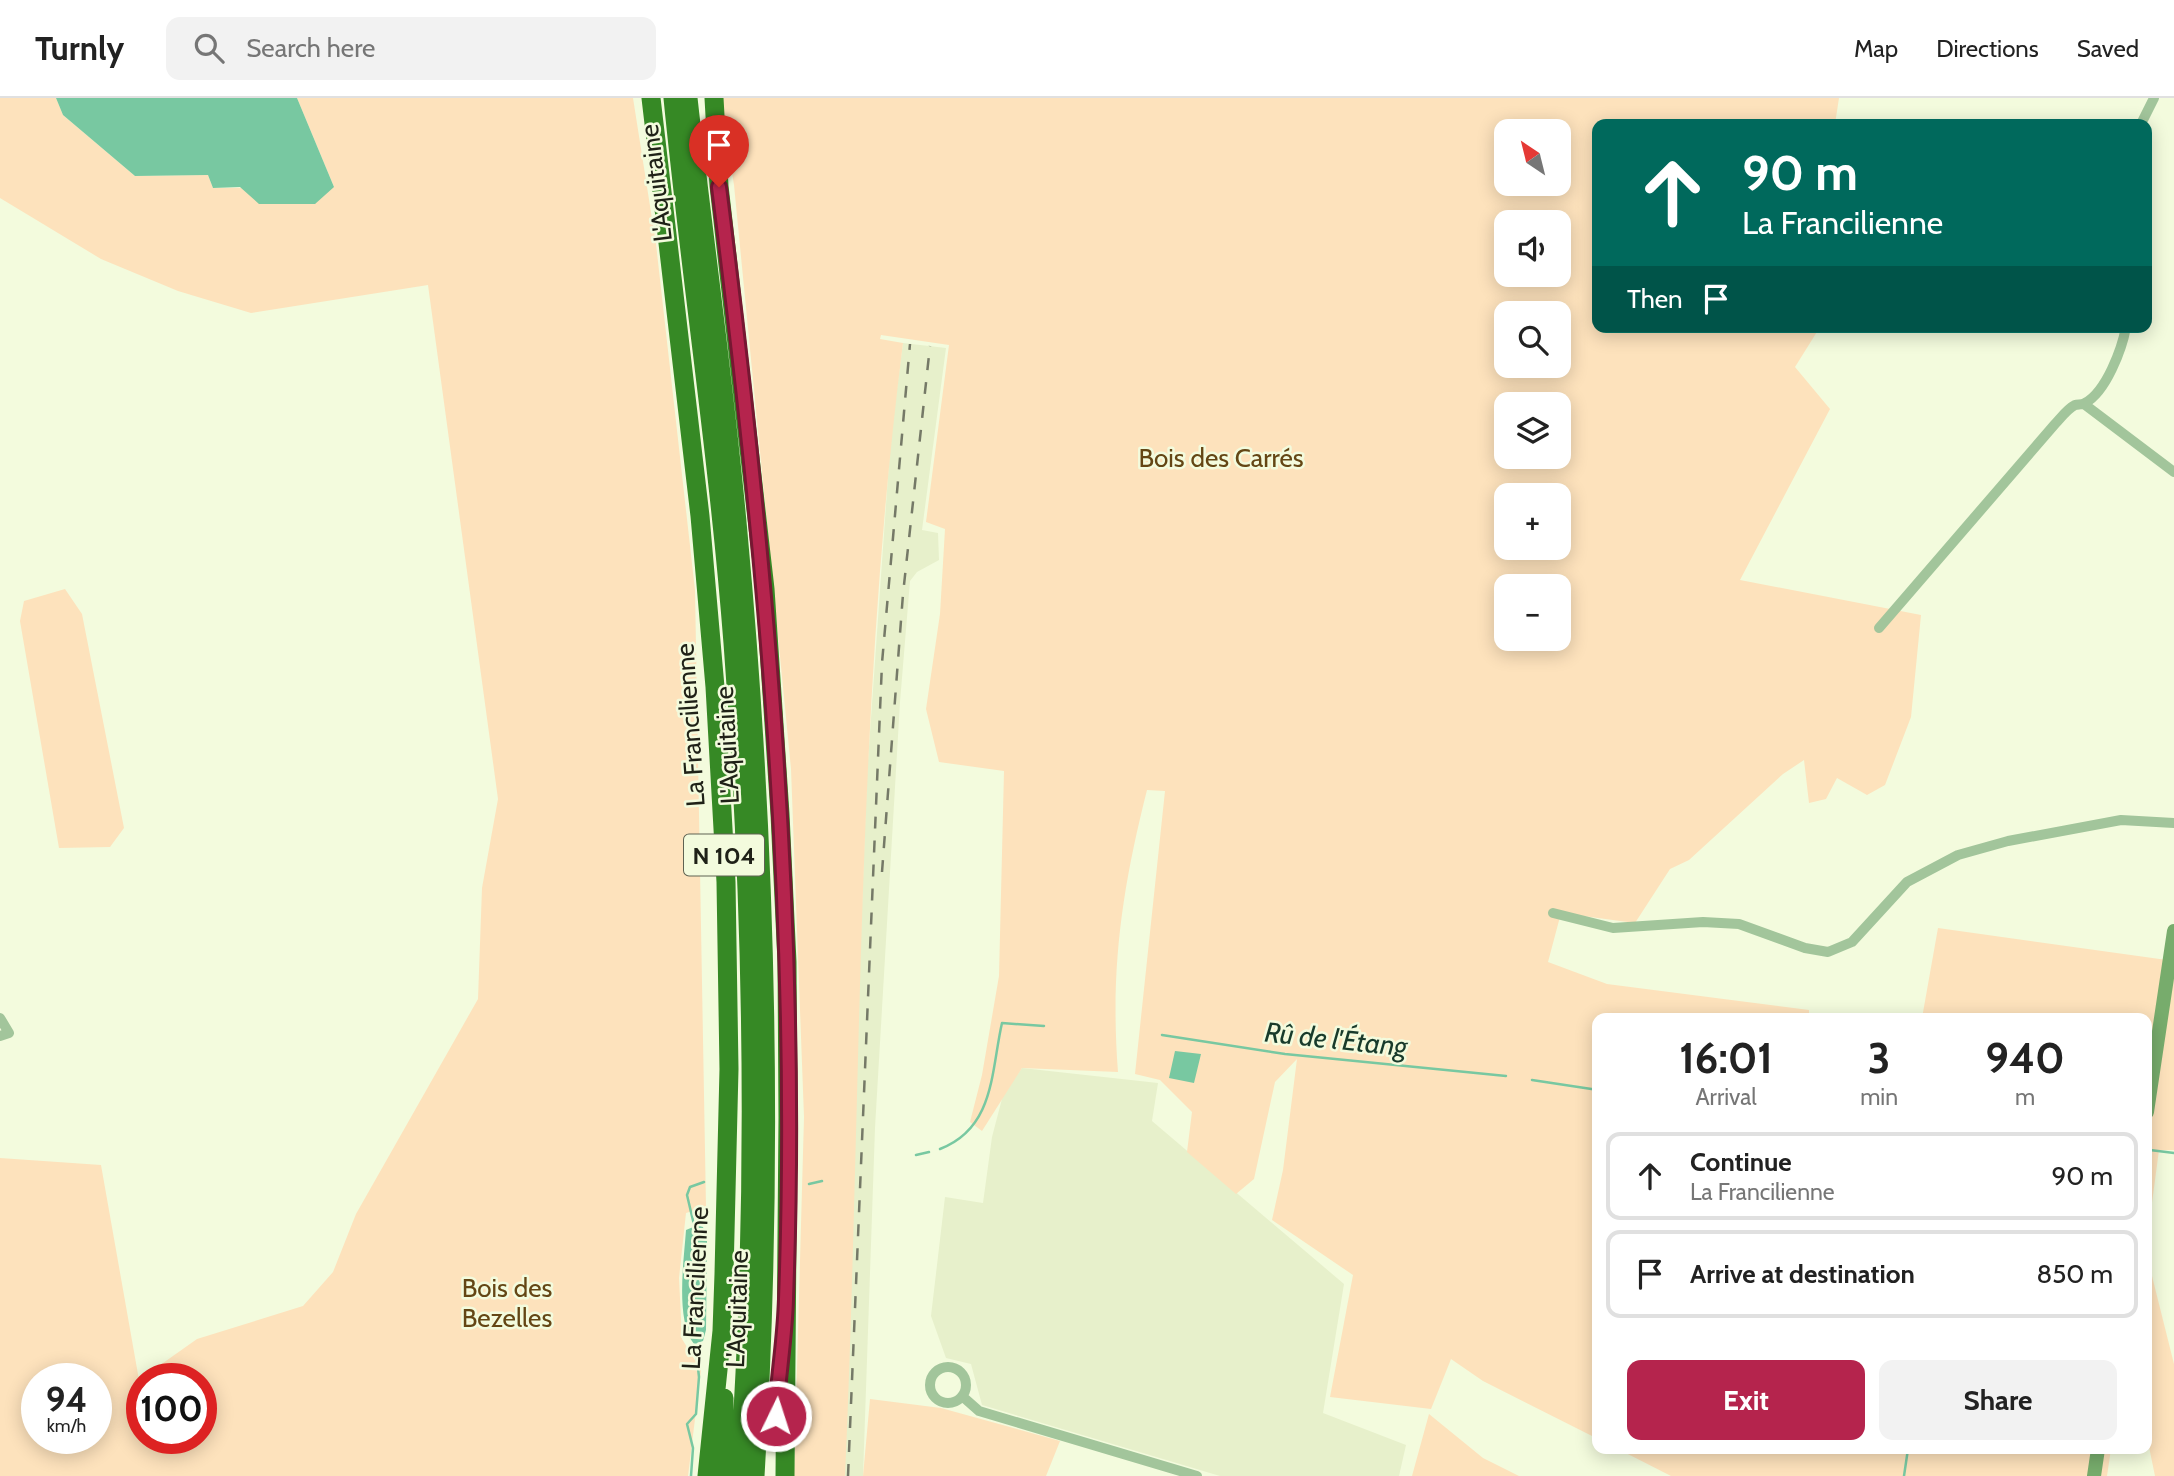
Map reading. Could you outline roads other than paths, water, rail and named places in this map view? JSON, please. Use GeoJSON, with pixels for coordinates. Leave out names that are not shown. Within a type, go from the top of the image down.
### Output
{"type":"FeatureCollection","features":[{"type":"Feature","properties":{"kind":"highway","name":"La Francilienne"},"geometry":{"type":"LineString","coordinates":[[651,98],[700,516],[720,760],[729,1069],[722,1331],[707,1476]]}},
{"type":"Feature","properties":{"kind":"highway","name":"L'Aquitaine"},"geometry":{"type":"LineString","coordinates":[[673,98],[733,641],[748,890],[751,1172],[739,1476]]}},
{"type":"Feature","properties":{"kind":"highway","name":"L'Aquitaine"},"geometry":{"type":"LineString","coordinates":[[688,98],[738,531],[755,763],[767,1112],[765,1275],[755,1476]]}},
{"type":"Feature","properties":{"kind":"highway"},"geometry":{"type":"LineString","coordinates":[[701,98],[719,187]]}},
{"type":"Feature","properties":{"kind":"highway"},"geometry":{"type":"LineString","coordinates":[[715,98],[719,187]]}},
{"type":"Feature","properties":{"kind":"highway","name":"N 104"},"geometry":{"type":"LineString","coordinates":[[719,187],[765,589],[779,800],[787,975],[785,1476]]}},
{"type":"Feature","properties":{"kind":"highway"},"geometry":{"type":"LineString","coordinates":[[772,1476],[786,1303]]}},
{"type":"Feature","properties":{"kind":"highway"},"geometry":{"type":"LineString","coordinates":[[722,1331],[724,1476]]}},
{"type":"Feature","properties":{"kind":"main road"},"geometry":{"type":"LineString","coordinates":[[2152,1078],[2174,931]]}},
{"type":"Feature","properties":{"kind":"main road"},"geometry":{"type":"LineString","coordinates":[[2094,1476],[2097,1454]]}},
{"type":"Feature","properties":{"kind":"street"},"geometry":{"type":"LineString","coordinates":[[2144,119],[2154,98]]}},
{"type":"Feature","properties":{"kind":"street"},"geometry":{"type":"LineString","coordinates":[[2084,404],[2113,366],[2123,346],[2125,333]]}},
{"type":"Feature","properties":{"kind":"street"},"geometry":{"type":"LineString","coordinates":[[1880,628],[2054,424],[2075,405],[2084,404],[2174,472]]}},
{"type":"Feature","properties":{"kind":"street"},"geometry":{"type":"LineString","coordinates":[[1553,913],[1612,928],[1703,922],[1739,924],[1805,948],[1828,952],[1852,942],[1907,883],[1958,855],[2008,841],[2121,820],[2174,823]]}},
{"type":"Feature","properties":{"kind":"street"},"geometry":{"type":"LineString","coordinates":[[0,1018],[9,1033],[0,1036]]}},
{"type":"Feature","properties":{"kind":"street"},"geometry":{"type":"LineString","coordinates":[[962,1396],[979,1411],[1197,1476]]}},
{"type":"Feature","properties":{"kind":"waterway","name":"Rû de l'Étang"},"geometry":{"type":"LineString","coordinates":[[940,1149],[958,1140],[981,1113],[988,1096],[1002,1023],[1044,1026]]}},
{"type":"Feature","properties":{"kind":"waterway","name":"Rû de l'Étang"},"geometry":{"type":"LineString","coordinates":[[1162,1035],[1285,1054],[1506,1076]]}},
{"type":"Feature","properties":{"kind":"waterway","name":"Rû de l'Étang"},"geometry":{"type":"LineString","coordinates":[[1532,1080],[1592,1089]]}},
{"type":"Feature","properties":{"kind":"waterway"},"geometry":{"type":"LineString","coordinates":[[2152,1150],[2174,1153]]}},
{"type":"Feature","properties":{"kind":"waterway","name":"Rû de l'Étang"},"geometry":{"type":"LineString","coordinates":[[916,1155],[929,1152]]}},
{"type":"Feature","properties":{"kind":"waterway"},"geometry":{"type":"LineString","coordinates":[[809,1184],[822,1181]]}},
{"type":"Feature","properties":{"kind":"waterway"},"geometry":{"type":"LineString","coordinates":[[695,1229],[687,1195],[690,1187],[704,1182]]}},
{"type":"Feature","properties":{"kind":"waterway"},"geometry":{"type":"LineString","coordinates":[[691,1476],[693,1448],[687,1424],[696,1414],[699,1377],[695,1341]]}},
{"type":"Feature","properties":{"kind":"waterway"},"geometry":{"type":"LineString","coordinates":[[1904,1476],[1907,1454]]}},
{"type":"Feature","properties":{"kind":"railway"},"geometry":{"type":"LineString","coordinates":[[848,1476],[882,663],[910,344]]}},
{"type":"Feature","properties":{"kind":"railway"},"geometry":{"type":"LineString","coordinates":[[882,872],[903,594],[930,346]]}},
{"type":"Feature","properties":{"kind":"park label","name":"Bois des Carrés"},"geometry":{"type":"Point","coordinates":[1221,458]}},
{"type":"Feature","properties":{"kind":"park label","name":"Bois des Bezelles"},"geometry":{"type":"Point","coordinates":[507,1303]}}]}
